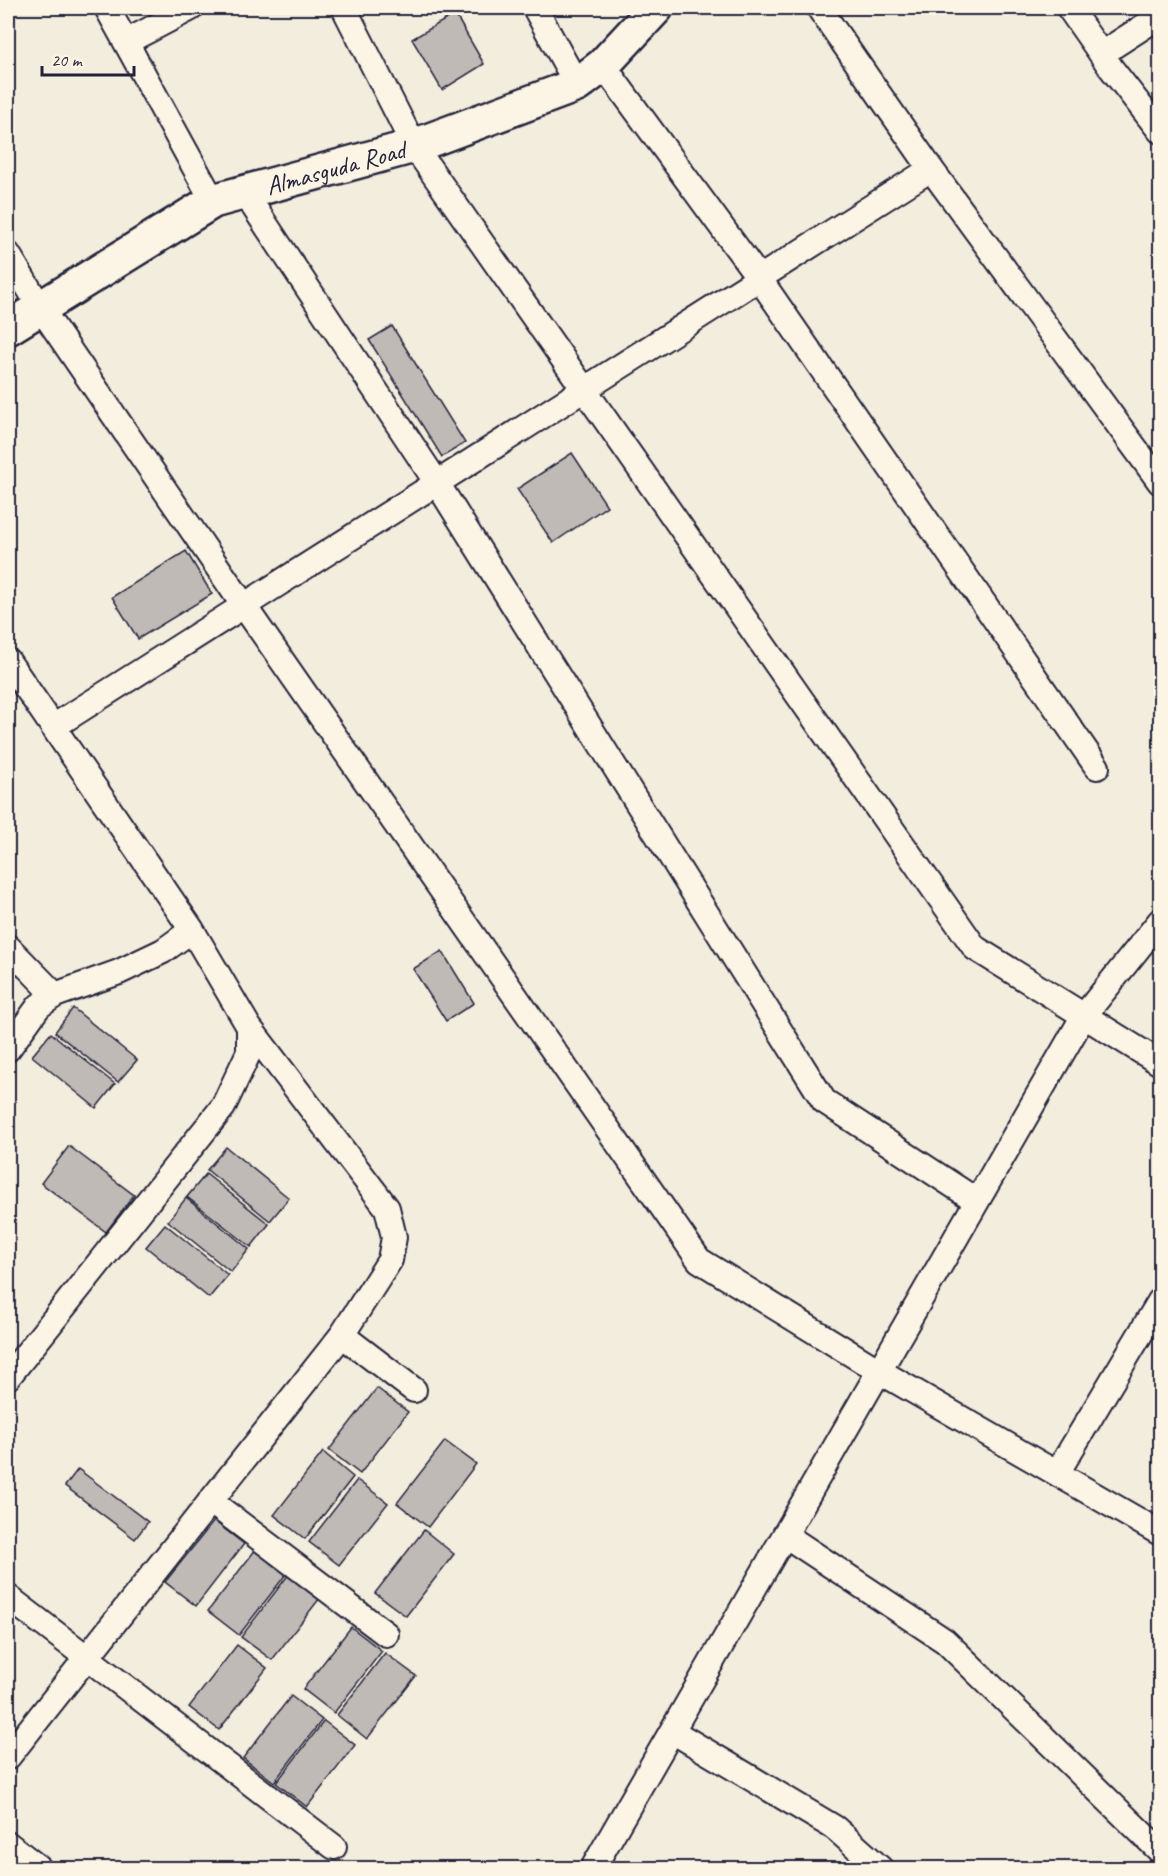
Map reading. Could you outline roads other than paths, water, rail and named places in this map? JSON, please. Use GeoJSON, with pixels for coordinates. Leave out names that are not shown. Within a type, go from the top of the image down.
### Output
{"type":"FeatureCollection","features":[{"type":"Feature","properties":{"kind":"street"},"geometry":{"type":"LineString","coordinates":[[107,8],[213,201]]}},
{"type":"Feature","properties":{"kind":"street"},"geometry":{"type":"LineString","coordinates":[[126,42],[191,8]]}},
{"type":"Feature","properties":{"kind":"street"},"geometry":{"type":"LineString","coordinates":[[344,8],[414,146],[975,948],[1083,1017],[1161,1063]]}},
{"type":"Feature","properties":{"kind":"street"},"geometry":{"type":"LineString","coordinates":[[535,8],[577,86]]}},
{"type":"Feature","properties":{"kind":"street","name":"Almasguda Road"},"geometry":{"type":"LineString","coordinates":[[8,328],[213,201],[414,146],[577,86],[603,65],[656,8]]}},
{"type":"Feature","properties":{"kind":"street"},"geometry":{"type":"LineString","coordinates":[[819,8],[931,169],[1161,482]]}},
{"type":"Feature","properties":{"kind":"street"},"geometry":{"type":"LineString","coordinates":[[1069,8],[1101,54],[1161,131]]}},
{"type":"Feature","properties":{"kind":"street"},"geometry":{"type":"LineString","coordinates":[[1101,54],[1161,16]]}},
{"type":"Feature","properties":{"kind":"street"},"geometry":{"type":"LineString","coordinates":[[603,65],[759,278],[1097,767]]}},
{"type":"Feature","properties":{"kind":"street"},"geometry":{"type":"LineString","coordinates":[[54,727],[931,169]]}},
{"type":"Feature","properties":{"kind":"street"},"geometry":{"type":"LineString","coordinates":[[243,192],[437,483],[824,1101],[977,1201]]}},
{"type":"Feature","properties":{"kind":"street"},"geometry":{"type":"LineString","coordinates":[[8,254],[40,307],[244,606],[699,1260],[879,1371],[1161,1533]]}},
{"type":"Feature","properties":{"kind":"street"},"geometry":{"type":"LineString","coordinates":[[8,661],[192,930],[249,1028],[387,1208],[394,1237],[390,1260],[342,1335],[8,1757]]}},
{"type":"Feature","properties":{"kind":"street"},"geometry":{"type":"LineString","coordinates":[[593,1869],[1083,1017],[1161,921]]}},
{"type":"Feature","properties":{"kind":"street"},"geometry":{"type":"LineString","coordinates":[[8,1049],[39,1006],[55,995],[119,972],[163,951],[192,930]]}},
{"type":"Feature","properties":{"kind":"street"},"geometry":{"type":"LineString","coordinates":[[8,947],[55,995]]}},
{"type":"Feature","properties":{"kind":"street"},"geometry":{"type":"LineString","coordinates":[[8,1377],[223,1107],[249,1052],[249,1028]]}},
{"type":"Feature","properties":{"kind":"street"},"geometry":{"type":"LineString","coordinates":[[1057,1473],[1161,1301]]}},
{"type":"Feature","properties":{"kind":"street"},"geometry":{"type":"LineString","coordinates":[[342,1335],[414,1390]]}},
{"type":"Feature","properties":{"kind":"street"},"geometry":{"type":"LineString","coordinates":[[210,1501],[386,1634]]}},
{"type":"Feature","properties":{"kind":"street"},"geometry":{"type":"LineString","coordinates":[[785,1535],[945,1641],[1161,1851]]}},
{"type":"Feature","properties":{"kind":"street"},"geometry":{"type":"LineString","coordinates":[[8,1597],[333,1847]]}},
{"type":"Feature","properties":{"kind":"street"},"geometry":{"type":"LineString","coordinates":[[672,1731],[835,1828],[880,1869]]}},
{"type":"Feature","properties":{"kind":"street"},"geometry":{"type":"LineString","coordinates":[[8,1844],[39,1869]]}}]}
